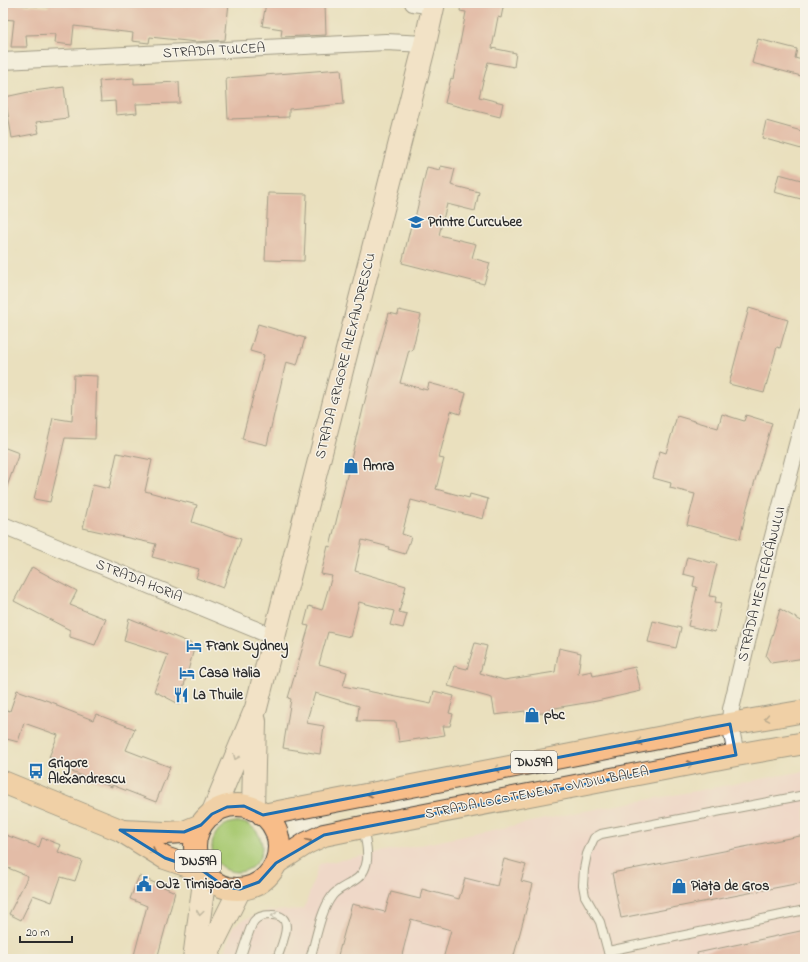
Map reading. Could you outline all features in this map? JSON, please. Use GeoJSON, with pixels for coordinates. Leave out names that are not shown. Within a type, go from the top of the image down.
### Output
{"type":"FeatureCollection","features":[{"type":"Feature","properties":{"kind":"main road","name":"DN59A"},"geometry":{"type":"LineString","coordinates":[[120,830],[165,833],[184,832],[207,819],[219,809],[236,806],[258,812],[805,711]]}},
{"type":"Feature","properties":{"kind":"main road","name":"STRADA LOCOTENENT OVIDIU BALEA"},"geometry":{"type":"LineString","coordinates":[[276,863],[307,842],[324,835],[805,743]]}},
{"type":"Feature","properties":{"kind":"main road","name":"DN59A"},"geometry":{"type":"LineString","coordinates":[[3,782],[120,830],[165,858],[204,873],[221,885],[240,889],[254,885],[269,874],[276,863]]}},
{"type":"Feature","properties":{"kind":"main road"},"geometry":{"type":"LineString","coordinates":[[258,812],[273,827],[278,841],[278,856],[276,863]]}},
{"type":"Feature","properties":{"kind":"main road","name":"DN59A"},"geometry":{"type":"LineString","coordinates":[[204,873],[196,856],[195,848],[196,840],[207,819]]}},
{"type":"Feature","properties":{"kind":"street"},"geometry":{"type":"LineString","coordinates":[[413,3],[434,5]]}},
{"type":"Feature","properties":{"kind":"street","name":"STRADA GRIGORE ALEXANDRESCU"},"geometry":{"type":"LineString","coordinates":[[207,819],[256,708],[434,5]]}},
{"type":"Feature","properties":{"kind":"street","name":"STRADA TULCEA"},"geometry":{"type":"LineString","coordinates":[[3,61],[386,42],[425,44]]}},
{"type":"Feature","properties":{"kind":"street","name":"STRADA MESTEACĂNULUI"},"geometry":{"type":"LineString","coordinates":[[736,755],[730,724],[733,702],[762,578],[805,414]]}},
{"type":"Feature","properties":{"kind":"street","name":"STRADA HORIA"},"geometry":{"type":"LineString","coordinates":[[3,524],[274,637]]}},
{"type":"Feature","properties":{"kind":"street","name":"STRADA GRIGORE ALEXANDRESCU"},"geometry":{"type":"LineString","coordinates":[[256,708],[258,812]]}},
{"type":"Feature","properties":{"kind":"street"},"geometry":{"type":"LineString","coordinates":[[194,959],[204,873]]}},
{"type":"Feature","properties":{"kind":"street"},"geometry":{"type":"LineString","coordinates":[[205,959],[240,889]]}},
{"type":"Feature","properties":{"kind":"lane"},"geometry":{"type":"LineString","coordinates":[[805,795],[601,834],[594,838],[587,854],[583,885],[586,896],[600,922],[609,955],[805,910]]}},
{"type":"Feature","properties":{"kind":"lane"},"geometry":{"type":"LineString","coordinates":[[310,959],[327,904],[333,894],[360,878],[366,869],[368,852],[363,827]]}},
{"type":"Feature","properties":{"kind":"lane"},"geometry":{"type":"LineString","coordinates":[[240,959],[254,920],[261,916],[279,915],[284,918],[286,922],[286,929],[277,959]]}},
{"type":"Feature","properties":{"kind":"highlighted area"},"geometry":{"type":"Polygon","coordinates":[[[730,724],[736,755],[324,835],[276,863],[259,882],[240,889],[225,887],[203,871],[165,858],[120,830],[184,832],[201,825],[212,814],[227,807],[244,806],[263,815],[730,724]]]}},
{"type":"Feature","properties":{"kind":"shaded area"},"geometry":{"type":"Polygon","coordinates":[[[805,771],[805,959],[223,959],[233,926],[245,919],[268,911],[304,909],[319,864],[411,847],[574,813],[805,771]]]}},
{"type":"Feature","properties":{"kind":"green space"},"geometry":{"type":"Polygon","coordinates":[[[237,822],[246,824],[257,833],[262,847],[260,856],[251,867],[237,872],[228,870],[217,861],[212,847],[214,838],[223,827],[237,822]]]}},
{"type":"Feature","properties":{"kind":"building"},"geometry":{"type":"Polygon","coordinates":[[[3,3],[48,7],[49,3],[229,3],[225,40],[196,42],[150,37],[149,43],[132,41],[133,33],[74,26],[72,45],[55,43],[56,34],[26,35],[27,47],[11,47],[14,20],[3,19],[3,3]]]}},
{"type":"Feature","properties":{"kind":"building"},"geometry":{"type":"Polygon","coordinates":[[[266,3],[325,4],[326,35],[281,37],[282,29],[262,26],[266,3]]]}},
{"type":"Feature","properties":{"kind":"building"},"geometry":{"type":"Polygon","coordinates":[[[461,3],[504,3],[501,18],[498,17],[492,48],[516,53],[514,67],[488,62],[479,97],[503,103],[500,117],[445,103],[451,78],[453,79],[466,12],[460,11],[461,3]]]}},
{"type":"Feature","properties":{"kind":"building"},"geometry":{"type":"Polygon","coordinates":[[[758,39],[797,49],[795,58],[805,61],[805,77],[752,63],[758,39]]]}},
{"type":"Feature","properties":{"kind":"building"},"geometry":{"type":"Polygon","coordinates":[[[341,69],[344,104],[289,109],[289,117],[228,119],[226,78],[341,69]]]}},
{"type":"Feature","properties":{"kind":"building"},"geometry":{"type":"Polygon","coordinates":[[[134,78],[134,84],[179,82],[180,103],[136,104],[137,113],[116,115],[115,101],[101,102],[99,81],[134,78]]]}},
{"type":"Feature","properties":{"kind":"building"},"geometry":{"type":"Polygon","coordinates":[[[64,87],[68,118],[36,122],[39,133],[12,138],[5,97],[33,91],[64,87]]]}},
{"type":"Feature","properties":{"kind":"building"},"geometry":{"type":"Polygon","coordinates":[[[766,121],[805,132],[805,150],[762,138],[766,121]]]}},
{"type":"Feature","properties":{"kind":"building"},"geometry":{"type":"Polygon","coordinates":[[[441,166],[455,169],[451,185],[479,192],[475,211],[447,204],[439,235],[476,244],[472,258],[490,263],[484,284],[402,263],[413,217],[415,218],[427,167],[440,170],[441,166]]]}},
{"type":"Feature","properties":{"kind":"building"},"geometry":{"type":"Polygon","coordinates":[[[779,174],[805,181],[805,200],[774,192],[779,174]]]}},
{"type":"Feature","properties":{"kind":"building"},"geometry":{"type":"Polygon","coordinates":[[[268,193],[307,194],[304,261],[265,260],[268,193]]]}},
{"type":"Feature","properties":{"kind":"building"},"geometry":{"type":"Polygon","coordinates":[[[749,308],[788,320],[780,348],[777,347],[764,393],[729,384],[749,308]]]}},
{"type":"Feature","properties":{"kind":"building"},"geometry":{"type":"Polygon","coordinates":[[[399,310],[421,315],[412,351],[409,350],[400,383],[427,390],[429,383],[466,393],[460,414],[451,411],[439,458],[444,459],[436,489],[469,498],[470,494],[488,499],[483,519],[411,500],[402,534],[411,537],[405,554],[388,549],[389,547],[362,540],[355,571],[406,586],[399,612],[407,614],[403,628],[390,625],[394,611],[359,602],[350,637],[328,632],[319,664],[347,672],[343,686],[431,704],[434,691],[454,696],[449,713],[453,714],[450,726],[443,726],[445,735],[399,742],[396,722],[357,721],[359,706],[315,693],[306,723],[324,726],[320,754],[283,748],[291,699],[288,698],[309,626],[304,625],[309,606],[322,610],[332,576],[321,574],[328,546],[330,547],[368,388],[389,313],[398,315],[399,310]]]}},
{"type":"Feature","properties":{"kind":"building"},"geometry":{"type":"Polygon","coordinates":[[[258,324],[305,338],[297,365],[286,362],[267,445],[242,439],[264,355],[250,351],[258,324]]]}},
{"type":"Feature","properties":{"kind":"building"},"geometry":{"type":"Polygon","coordinates":[[[74,375],[97,376],[95,439],[65,438],[50,502],[34,499],[53,418],[72,421],[74,375]]]}},
{"type":"Feature","properties":{"kind":"building"},"geometry":{"type":"Polygon","coordinates":[[[722,414],[744,421],[746,415],[772,423],[746,511],[740,539],[687,525],[695,494],[670,488],[671,483],[653,478],[660,451],[666,453],[677,416],[718,428],[722,414]]]}},
{"type":"Feature","properties":{"kind":"building"},"geometry":{"type":"Polygon","coordinates":[[[3,447],[19,453],[5,492],[3,492],[3,447]]]}},
{"type":"Feature","properties":{"kind":"building"},"geometry":{"type":"Polygon","coordinates":[[[117,453],[152,460],[145,491],[197,505],[192,522],[241,539],[223,588],[196,578],[199,569],[152,557],[156,544],[83,528],[93,485],[109,489],[117,453]]]}},
{"type":"Feature","properties":{"kind":"building"},"geometry":{"type":"Polygon","coordinates":[[[687,557],[717,564],[709,596],[716,597],[715,602],[721,603],[715,632],[688,626],[697,587],[693,586],[695,577],[683,574],[687,557]]]}},
{"type":"Feature","properties":{"kind":"building"},"geometry":{"type":"Polygon","coordinates":[[[32,567],[77,591],[70,605],[106,619],[95,645],[70,637],[70,630],[14,601],[32,567]]]}},
{"type":"Feature","properties":{"kind":"building"},"geometry":{"type":"Polygon","coordinates":[[[780,609],[805,623],[805,658],[771,663],[766,656],[780,609]]]}},
{"type":"Feature","properties":{"kind":"building"},"geometry":{"type":"Polygon","coordinates":[[[129,618],[195,645],[179,704],[154,691],[168,655],[124,641],[129,618]]]}},
{"type":"Feature","properties":{"kind":"building"},"geometry":{"type":"Polygon","coordinates":[[[653,621],[681,628],[676,648],[648,642],[653,621]]]}},
{"type":"Feature","properties":{"kind":"building"},"geometry":{"type":"Polygon","coordinates":[[[475,643],[487,646],[480,673],[504,680],[555,672],[559,648],[581,653],[578,674],[592,671],[593,676],[635,667],[641,691],[597,701],[549,709],[550,712],[526,715],[525,711],[495,715],[492,698],[448,686],[454,666],[467,669],[475,643]]]}},
{"type":"Feature","properties":{"kind":"building"},"geometry":{"type":"Polygon","coordinates":[[[17,690],[57,704],[57,706],[93,720],[96,714],[135,729],[126,750],[170,767],[156,802],[112,785],[112,787],[72,772],[74,767],[49,757],[58,735],[24,723],[18,742],[3,738],[3,709],[10,711],[17,690]]]}},
{"type":"Feature","properties":{"kind":"building"},"geometry":{"type":"Polygon","coordinates":[[[3,834],[39,847],[42,838],[61,845],[58,852],[82,861],[75,881],[61,877],[52,902],[33,895],[21,920],[9,914],[28,876],[3,866],[3,834]]]}},
{"type":"Feature","properties":{"kind":"building"},"geometry":{"type":"Polygon","coordinates":[[[805,835],[805,882],[621,918],[612,873],[805,835]]]}},
{"type":"Feature","properties":{"kind":"building"},"geometry":{"type":"Polygon","coordinates":[[[504,859],[526,865],[521,881],[533,884],[513,959],[443,959],[451,930],[411,919],[401,959],[337,959],[352,904],[385,912],[391,892],[420,899],[422,889],[459,899],[465,878],[497,886],[504,859]]]}},
{"type":"Feature","properties":{"kind":"building"},"geometry":{"type":"Polygon","coordinates":[[[139,876],[175,892],[157,959],[133,959],[147,906],[130,899],[139,876]]]}},
{"type":"Feature","properties":{"kind":"building"},"geometry":{"type":"Polygon","coordinates":[[[805,930],[805,959],[698,959],[697,953],[805,930]]]}},
{"type":"Feature","properties":{"kind":"place","name":"Printre Curcubee"},"geometry":{"type":"Point","coordinates":[416,222]}},
{"type":"Feature","properties":{"kind":"place","name":"Amra"},"geometry":{"type":"Point","coordinates":[351,466]}},
{"type":"Feature","properties":{"kind":"place","name":"Frank Sydney"},"geometry":{"type":"Point","coordinates":[194,646]}},
{"type":"Feature","properties":{"kind":"place","name":"Casa Italia"},"geometry":{"type":"Point","coordinates":[187,673]}},
{"type":"Feature","properties":{"kind":"place","name":"La Thuile"},"geometry":{"type":"Point","coordinates":[181,695]}},
{"type":"Feature","properties":{"kind":"place","name":"pbc"},"geometry":{"type":"Point","coordinates":[532,715]}},
{"type":"Feature","properties":{"kind":"place","name":"Grigore Alexandrescu"},"geometry":{"type":"Point","coordinates":[36,771]}},
{"type":"Feature","properties":{"kind":"place","name":"OJZ Timișoara"},"geometry":{"type":"Point","coordinates":[144,884]}},
{"type":"Feature","properties":{"kind":"place","name":"Piața de Gros"},"geometry":{"type":"Point","coordinates":[679,886]}}]}
